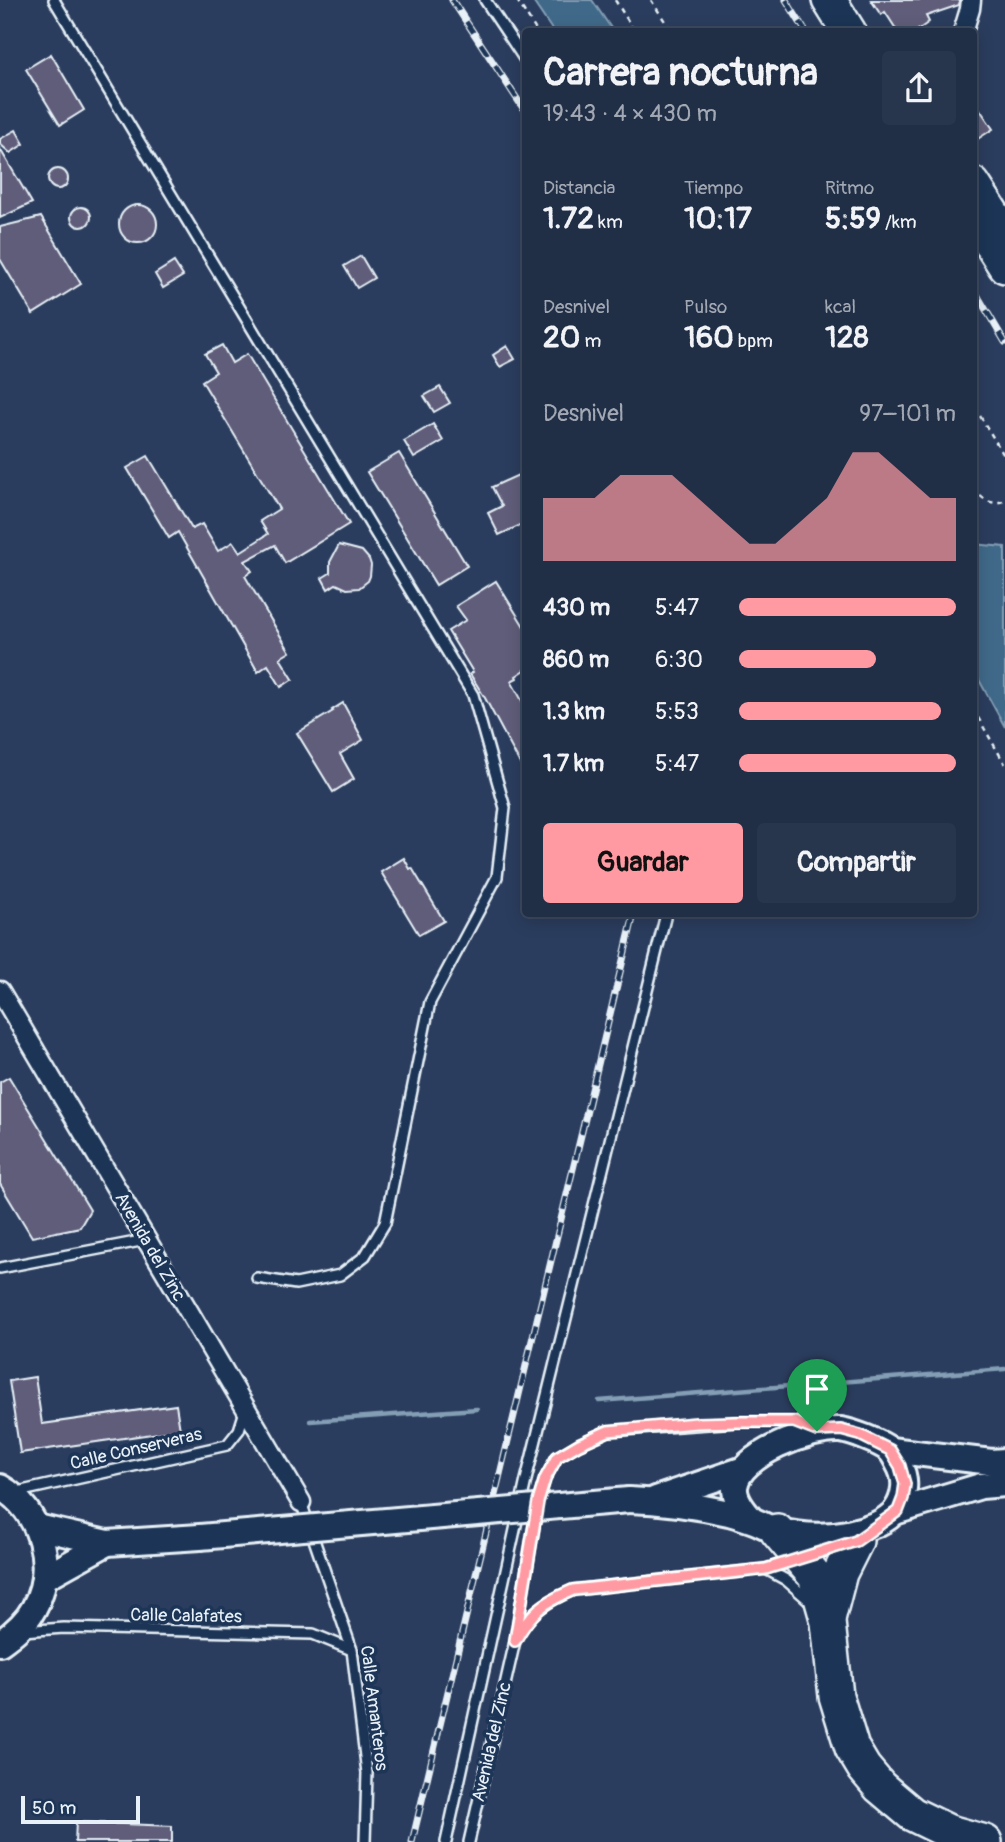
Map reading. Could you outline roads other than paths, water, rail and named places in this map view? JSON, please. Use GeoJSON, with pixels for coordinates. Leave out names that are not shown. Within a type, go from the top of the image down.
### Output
{"type":"FeatureCollection","features":[{"type":"Feature","properties":{"kind":"highway"},"geometry":{"type":"LineString","coordinates":[[829,0],[846,28]]}},
{"type":"Feature","properties":{"kind":"highway"},"geometry":{"type":"LineString","coordinates":[[856,0],[871,28]]}},
{"type":"Feature","properties":{"kind":"highway"},"geometry":{"type":"LineString","coordinates":[[977,190],[1005,234]]}},
{"type":"Feature","properties":{"kind":"highway"},"geometry":{"type":"LineString","coordinates":[[977,221],[1005,266]]}},
{"type":"Feature","properties":{"kind":"highway"},"geometry":{"type":"LineString","coordinates":[[764,1525],[815,1576],[828,1622],[836,1696],[852,1748],[864,1769],[880,1787],[912,1814],[949,1832],[985,1842]]}},
{"type":"Feature","properties":{"kind":"highway"},"geometry":{"type":"LineString","coordinates":[[828,1622],[840,1573],[877,1525]]}},
{"type":"Feature","properties":{"kind":"main road"},"geometry":{"type":"LineString","coordinates":[[640,1501],[741,1469],[763,1453],[817,1431],[841,1430],[860,1435],[890,1450],[992,1462],[1005,1461]]}},
{"type":"Feature","properties":{"kind":"main road"},"geometry":{"type":"LineString","coordinates":[[877,1525],[903,1498],[905,1484],[900,1466],[890,1450]]}},
{"type":"Feature","properties":{"kind":"main road"},"geometry":{"type":"LineString","coordinates":[[741,1469],[735,1488],[741,1507],[764,1525]]}},
{"type":"Feature","properties":{"kind":"main road"},"geometry":{"type":"LineString","coordinates":[[37,1527],[107,1543],[640,1501],[727,1513],[813,1536],[841,1535],[877,1525],[981,1486],[1005,1484]]}},
{"type":"Feature","properties":{"kind":"main road"},"geometry":{"type":"LineString","coordinates":[[6,1490],[26,1509],[37,1527],[43,1548],[44,1578],[35,1607],[8,1637]]}},
{"type":"Feature","properties":{"kind":"main road"},"geometry":{"type":"LineString","coordinates":[[44,1578],[107,1543]]}},
{"type":"Feature","properties":{"kind":"street"},"geometry":{"type":"LineString","coordinates":[[965,28],[971,0]]}},
{"type":"Feature","properties":{"kind":"street","name":"Avenida del Zinc"},"geometry":{"type":"LineString","coordinates":[[0,991],[301,1502]]}},
{"type":"Feature","properties":{"kind":"lane"},"geometry":{"type":"LineString","coordinates":[[54,0],[473,695],[505,808],[497,877],[430,1002],[384,1223],[365,1256],[340,1275],[296,1284],[257,1278]]}},
{"type":"Feature","properties":{"kind":"lane"},"geometry":{"type":"LineString","coordinates":[[485,0],[522,56]]}},
{"type":"Feature","properties":{"kind":"lane"},"geometry":{"type":"LineString","coordinates":[[446,1842],[526,1480],[665,917]]}},
{"type":"Feature","properties":{"kind":"lane"},"geometry":{"type":"LineString","coordinates":[[0,1268],[146,1240]]}},
{"type":"Feature","properties":{"kind":"lane","name":"Calle Conserveras"},"geometry":{"type":"LineString","coordinates":[[6,1490],[228,1445],[239,1430],[246,1409]]}},
{"type":"Feature","properties":{"kind":"lane","name":"Avenida del Zinc"},"geometry":{"type":"LineString","coordinates":[[468,1842],[515,1641],[538,1502],[545,1479],[557,1457],[608,1431],[696,1423],[794,1422],[817,1431]]}},
{"type":"Feature","properties":{"kind":"lane","name":"Calle Amanteros"},"geometry":{"type":"LineString","coordinates":[[301,1502],[352,1650],[367,1773],[365,1842]]}},
{"type":"Feature","properties":{"kind":"lane","name":"Avenida del Zinc"},"geometry":{"type":"LineString","coordinates":[[515,1641],[537,1609],[551,1599],[573,1590],[766,1569],[800,1559],[877,1525]]}},
{"type":"Feature","properties":{"kind":"lane"},"geometry":{"type":"LineString","coordinates":[[766,1569],[804,1594],[828,1622]]}},
{"type":"Feature","properties":{"kind":"lane","name":"Calle Calafates"},"geometry":{"type":"LineString","coordinates":[[8,1637],[64,1628],[313,1634],[352,1650]]}},
{"type":"Feature","properties":{"kind":"water"},"geometry":{"type":"Polygon","coordinates":[[[532,0],[592,0],[611,28],[551,28],[532,0]]]}},
{"type":"Feature","properties":{"kind":"water"},"geometry":{"type":"Polygon","coordinates":[[[977,544],[1005,547],[1005,727],[977,676],[977,544]]]}},
{"type":"Feature","properties":{"kind":"waterway"},"geometry":{"type":"LineString","coordinates":[[599,1401],[1005,1369]]}},
{"type":"Feature","properties":{"kind":"waterway"},"geometry":{"type":"LineString","coordinates":[[310,1421],[477,1409]]}},
{"type":"Feature","properties":{"kind":"railway"},"geometry":{"type":"LineString","coordinates":[[452,0],[522,106]]}},
{"type":"Feature","properties":{"kind":"railway"},"geometry":{"type":"LineString","coordinates":[[786,0],[804,28]]}},
{"type":"Feature","properties":{"kind":"railway"},"geometry":{"type":"LineString","coordinates":[[977,295],[1005,342]]}},
{"type":"Feature","properties":{"kind":"railway"},"geometry":{"type":"LineString","coordinates":[[412,1842],[633,917]]}}]}
